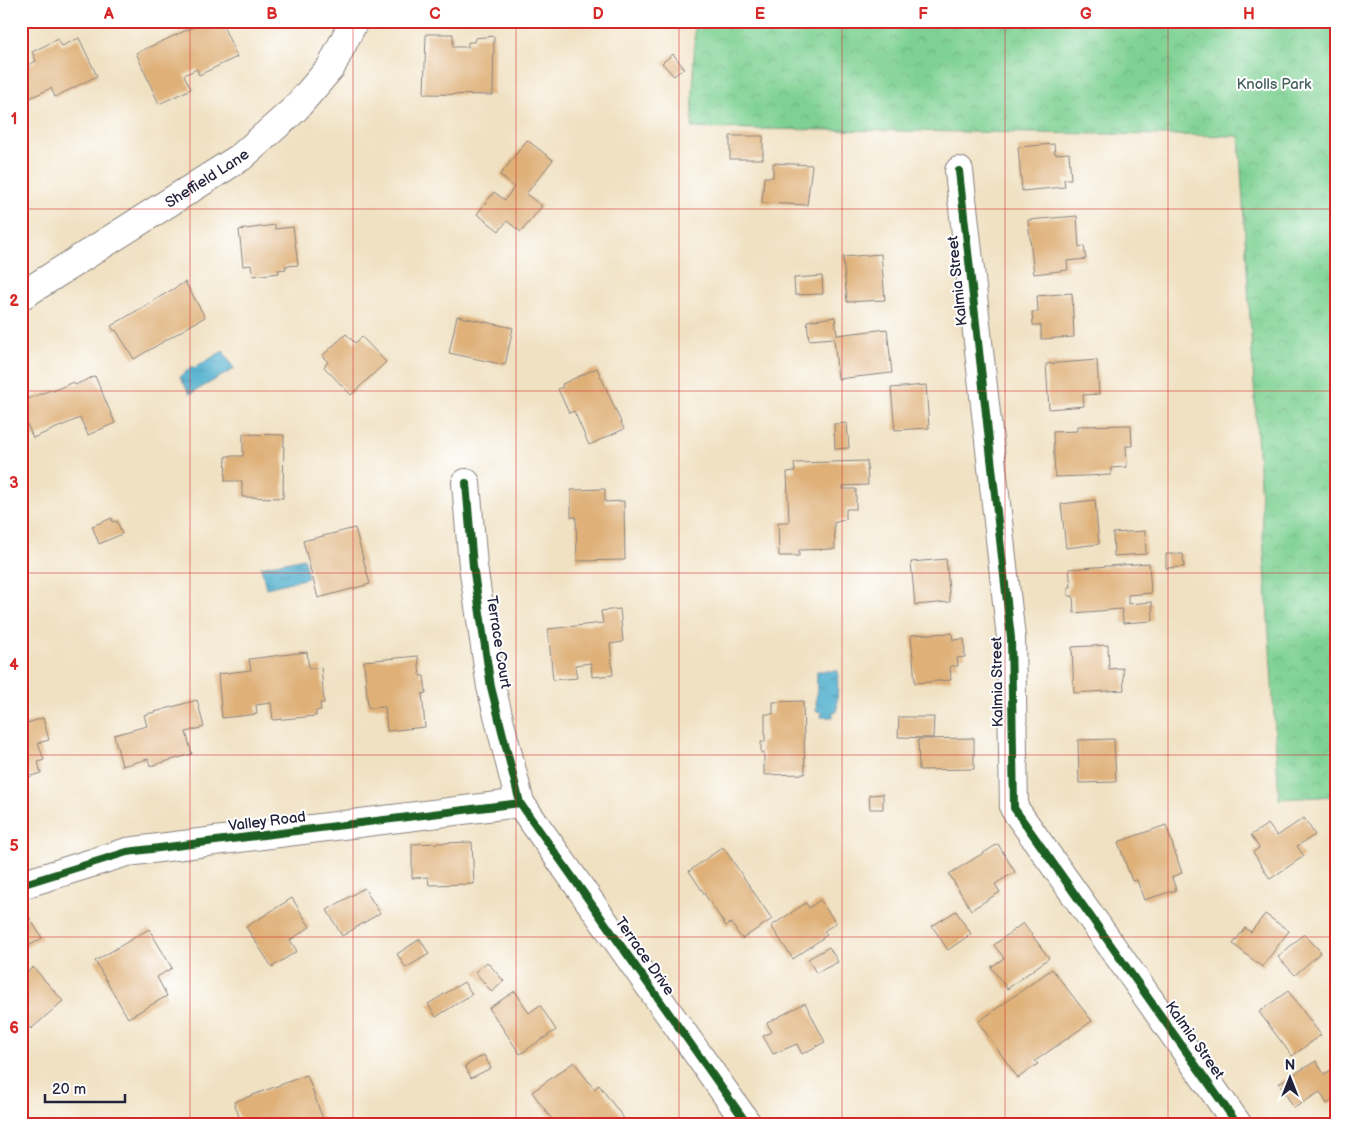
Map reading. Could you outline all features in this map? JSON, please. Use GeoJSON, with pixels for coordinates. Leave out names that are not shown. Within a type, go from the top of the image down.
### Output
{"type":"FeatureCollection","features":[{"type":"Feature","properties":{"kind":"street","name":"Sheffield Lane"},"geometry":{"type":"LineString","coordinates":[[21,296],[241,157],[295,109],[332,67],[354,21]]}},
{"type":"Feature","properties":{"kind":"street","name":"Kalmia Street"},"geometry":{"type":"LineString","coordinates":[[958,170],[1011,638],[1014,808],[1238,1125]]}},
{"type":"Feature","properties":{"kind":"street","name":"Terrace Court"},"geometry":{"type":"LineString","coordinates":[[466,483],[473,566],[491,687],[520,803]]}},
{"type":"Feature","properties":{"kind":"street","name":"Valley Road"},"geometry":{"type":"LineString","coordinates":[[21,885],[127,852],[520,803]]}},
{"type":"Feature","properties":{"kind":"street","name":"Terrace Drive"},"geometry":{"type":"LineString","coordinates":[[520,803],[748,1125]]}},
{"type":"Feature","properties":{"kind":"green space","name":"Knolls Park"},"geometry":{"type":"Polygon","coordinates":[[[695,21],[1337,21],[1337,796],[1279,799],[1239,136],[692,128],[695,21]]]}},
{"type":"Feature","properties":{"kind":"water"},"geometry":{"type":"Polygon","coordinates":[[[223,351],[234,369],[190,394],[180,377],[192,366],[194,368],[223,351]]]}},
{"type":"Feature","properties":{"kind":"water"},"geometry":{"type":"Polygon","coordinates":[[[304,558],[308,578],[266,588],[261,567],[304,558]]]}},
{"type":"Feature","properties":{"kind":"water"},"geometry":{"type":"Polygon","coordinates":[[[817,671],[838,671],[837,712],[833,712],[833,717],[821,717],[822,712],[816,711],[817,671]]]}},
{"type":"Feature","properties":{"kind":"building"},"geometry":{"type":"Polygon","coordinates":[[[207,21],[221,21],[237,57],[199,75],[197,69],[184,75],[191,89],[159,104],[136,53],[207,21]]]}},
{"type":"Feature","properties":{"kind":"building"},"geometry":{"type":"Polygon","coordinates":[[[426,34],[453,34],[453,47],[468,47],[468,42],[474,42],[475,38],[494,36],[493,95],[424,94],[426,34]]]}},
{"type":"Feature","properties":{"kind":"building"},"geometry":{"type":"Polygon","coordinates":[[[79,38],[97,76],[55,97],[51,88],[30,98],[21,80],[21,68],[36,61],[32,52],[58,39],[62,46],[79,38]]]}},
{"type":"Feature","properties":{"kind":"building"},"geometry":{"type":"Polygon","coordinates":[[[673,54],[684,68],[674,76],[662,63],[673,54]]]}},
{"type":"Feature","properties":{"kind":"building"},"geometry":{"type":"Polygon","coordinates":[[[730,136],[763,136],[763,159],[730,159],[730,136]]]}},
{"type":"Feature","properties":{"kind":"building"},"geometry":{"type":"Polygon","coordinates":[[[527,140],[553,160],[526,194],[542,206],[521,232],[507,221],[499,231],[477,214],[494,192],[505,200],[514,187],[500,175],[527,140]]]}},
{"type":"Feature","properties":{"kind":"building"},"geometry":{"type":"Polygon","coordinates":[[[1054,144],[1055,154],[1069,153],[1071,179],[1064,179],[1065,187],[1022,191],[1018,147],[1054,144]]]}},
{"type":"Feature","properties":{"kind":"building"},"geometry":{"type":"Polygon","coordinates":[[[773,163],[812,165],[807,205],[762,203],[764,177],[773,177],[773,163]]]}},
{"type":"Feature","properties":{"kind":"building"},"geometry":{"type":"Polygon","coordinates":[[[1077,216],[1079,247],[1084,246],[1086,259],[1067,261],[1068,270],[1034,274],[1028,220],[1077,216]]]}},
{"type":"Feature","properties":{"kind":"building"},"geometry":{"type":"Polygon","coordinates":[[[275,225],[275,229],[293,227],[298,265],[285,266],[286,269],[278,270],[279,273],[253,276],[251,265],[243,266],[239,230],[275,225]]]}},
{"type":"Feature","properties":{"kind":"building"},"geometry":{"type":"Polygon","coordinates":[[[881,254],[885,300],[847,302],[843,257],[881,254]]]}},
{"type":"Feature","properties":{"kind":"building"},"geometry":{"type":"Polygon","coordinates":[[[822,276],[823,294],[795,295],[794,278],[822,276]]]}},
{"type":"Feature","properties":{"kind":"building"},"geometry":{"type":"Polygon","coordinates":[[[185,282],[205,317],[134,359],[116,330],[114,331],[111,326],[185,282]]]}},
{"type":"Feature","properties":{"kind":"building"},"geometry":{"type":"Polygon","coordinates":[[[1072,293],[1074,337],[1041,339],[1041,325],[1033,325],[1032,312],[1038,312],[1037,296],[1072,293]]]}},
{"type":"Feature","properties":{"kind":"building"},"geometry":{"type":"Polygon","coordinates":[[[457,316],[513,328],[505,365],[449,353],[457,316]]]}},
{"type":"Feature","properties":{"kind":"building"},"geometry":{"type":"Polygon","coordinates":[[[835,317],[837,335],[887,329],[892,373],[838,379],[834,338],[809,340],[807,321],[835,317]]]}},
{"type":"Feature","properties":{"kind":"building"},"geometry":{"type":"Polygon","coordinates":[[[346,334],[355,343],[362,337],[386,362],[351,395],[324,367],[328,362],[322,356],[346,334]]]}},
{"type":"Feature","properties":{"kind":"building"},"geometry":{"type":"Polygon","coordinates":[[[1097,360],[1099,394],[1083,395],[1084,406],[1049,409],[1046,364],[1097,360]]]}},
{"type":"Feature","properties":{"kind":"building"},"geometry":{"type":"Polygon","coordinates":[[[597,368],[624,429],[589,445],[574,411],[569,413],[558,389],[563,387],[562,384],[597,368]]]}},
{"type":"Feature","properties":{"kind":"building"},"geometry":{"type":"Polygon","coordinates":[[[95,376],[115,423],[88,435],[80,418],[33,438],[21,410],[21,402],[73,382],[75,385],[95,376]]]}},
{"type":"Feature","properties":{"kind":"building"},"geometry":{"type":"Polygon","coordinates":[[[926,385],[929,428],[895,430],[891,388],[926,385]]]}},
{"type":"Feature","properties":{"kind":"building"},"geometry":{"type":"Polygon","coordinates":[[[847,423],[849,448],[835,449],[834,424],[847,423]]]}},
{"type":"Feature","properties":{"kind":"building"},"geometry":{"type":"Polygon","coordinates":[[[1131,425],[1132,446],[1126,446],[1127,467],[1111,468],[1111,475],[1055,477],[1053,432],[1077,431],[1077,426],[1131,425]]]}},
{"type":"Feature","properties":{"kind":"building"},"geometry":{"type":"Polygon","coordinates":[[[243,434],[284,435],[283,498],[242,497],[242,481],[225,481],[226,456],[243,456],[243,434]]]}},
{"type":"Feature","properties":{"kind":"building"},"geometry":{"type":"Polygon","coordinates":[[[867,461],[868,485],[843,486],[843,489],[856,489],[856,509],[846,509],[846,519],[834,523],[835,549],[799,550],[799,556],[779,556],[778,522],[789,522],[787,472],[795,471],[794,463],[867,461]]]}},
{"type":"Feature","properties":{"kind":"building"},"geometry":{"type":"Polygon","coordinates":[[[605,489],[605,502],[624,501],[625,560],[577,561],[576,517],[571,517],[571,490],[605,489]]]}},
{"type":"Feature","properties":{"kind":"building"},"geometry":{"type":"Polygon","coordinates":[[[1095,500],[1099,544],[1066,548],[1061,504],[1095,500]]]}},
{"type":"Feature","properties":{"kind":"building"},"geometry":{"type":"Polygon","coordinates":[[[112,518],[113,522],[117,521],[122,534],[99,544],[92,526],[112,518]]]}},
{"type":"Feature","properties":{"kind":"building"},"geometry":{"type":"Polygon","coordinates":[[[355,528],[370,584],[318,598],[303,541],[355,528]]]}},
{"type":"Feature","properties":{"kind":"building"},"geometry":{"type":"Polygon","coordinates":[[[1145,531],[1146,554],[1114,556],[1113,533],[1145,531]]]}},
{"type":"Feature","properties":{"kind":"building"},"geometry":{"type":"Polygon","coordinates":[[[1166,554],[1183,554],[1184,567],[1166,568],[1166,554]]]}},
{"type":"Feature","properties":{"kind":"building"},"geometry":{"type":"Polygon","coordinates":[[[946,559],[950,602],[915,605],[911,562],[946,559]]]}},
{"type":"Feature","properties":{"kind":"building"},"geometry":{"type":"Polygon","coordinates":[[[1149,563],[1151,593],[1128,595],[1128,604],[1152,602],[1153,621],[1123,623],[1122,609],[1074,613],[1073,596],[1068,596],[1068,587],[1071,587],[1069,569],[1149,563]]]}},
{"type":"Feature","properties":{"kind":"building"},"geometry":{"type":"Polygon","coordinates":[[[620,609],[623,642],[610,644],[613,675],[592,677],[591,663],[575,665],[577,678],[553,680],[548,629],[603,623],[601,611],[620,609]]]}},
{"type":"Feature","properties":{"kind":"building"},"geometry":{"type":"Polygon","coordinates":[[[952,633],[953,640],[964,639],[965,657],[957,658],[958,666],[950,666],[951,680],[915,683],[911,635],[952,633]]]}},
{"type":"Feature","properties":{"kind":"building"},"geometry":{"type":"Polygon","coordinates":[[[1108,645],[1109,669],[1123,668],[1124,690],[1074,693],[1072,647],[1108,645]]]}},
{"type":"Feature","properties":{"kind":"building"},"geometry":{"type":"Polygon","coordinates":[[[307,652],[309,669],[321,667],[324,703],[320,703],[321,710],[316,711],[316,716],[273,720],[271,703],[256,705],[257,714],[222,718],[218,674],[251,670],[249,659],[307,652]]]}},
{"type":"Feature","properties":{"kind":"building"},"geometry":{"type":"Polygon","coordinates":[[[418,656],[420,676],[424,676],[426,693],[422,694],[425,727],[387,731],[385,707],[368,708],[364,661],[418,656]]]}},
{"type":"Feature","properties":{"kind":"building"},"geometry":{"type":"Polygon","coordinates":[[[197,700],[204,727],[186,732],[192,754],[150,766],[148,759],[122,766],[114,735],[147,726],[144,715],[197,700]]]}},
{"type":"Feature","properties":{"kind":"building"},"geometry":{"type":"Polygon","coordinates":[[[803,701],[805,774],[764,775],[764,753],[761,753],[761,742],[765,742],[765,714],[773,714],[773,702],[803,701]]]}},
{"type":"Feature","properties":{"kind":"building"},"geometry":{"type":"Polygon","coordinates":[[[899,717],[934,717],[933,738],[898,737],[899,717]]]}},
{"type":"Feature","properties":{"kind":"building"},"geometry":{"type":"Polygon","coordinates":[[[43,718],[49,740],[38,743],[44,760],[38,762],[41,773],[21,779],[21,725],[43,718]]]}},
{"type":"Feature","properties":{"kind":"building"},"geometry":{"type":"Polygon","coordinates":[[[974,738],[974,769],[919,770],[918,739],[974,738]]]}},
{"type":"Feature","properties":{"kind":"building"},"geometry":{"type":"Polygon","coordinates":[[[1114,739],[1116,782],[1079,783],[1078,740],[1114,739]]]}},
{"type":"Feature","properties":{"kind":"building"},"geometry":{"type":"Polygon","coordinates":[[[883,794],[883,809],[870,809],[869,795],[883,794]]]}},
{"type":"Feature","properties":{"kind":"building"},"geometry":{"type":"Polygon","coordinates":[[[1304,818],[1315,835],[1297,846],[1304,856],[1270,879],[1253,852],[1259,848],[1251,835],[1268,824],[1277,836],[1304,818]]]}},
{"type":"Feature","properties":{"kind":"building"},"geometry":{"type":"Polygon","coordinates":[[[1166,825],[1182,873],[1172,877],[1176,890],[1144,900],[1137,880],[1132,881],[1118,842],[1166,825]]]}},
{"type":"Feature","properties":{"kind":"building"},"geometry":{"type":"Polygon","coordinates":[[[472,842],[474,884],[429,885],[428,877],[412,878],[412,844],[472,842]]]}},
{"type":"Feature","properties":{"kind":"building"},"geometry":{"type":"Polygon","coordinates":[[[998,844],[1015,872],[995,884],[1000,892],[971,910],[949,874],[998,844]]]}},
{"type":"Feature","properties":{"kind":"building"},"geometry":{"type":"Polygon","coordinates":[[[723,847],[772,919],[742,939],[731,923],[726,926],[689,871],[723,847]]]}},
{"type":"Feature","properties":{"kind":"building"},"geometry":{"type":"Polygon","coordinates":[[[364,888],[380,913],[342,936],[327,910],[364,888]]]}},
{"type":"Feature","properties":{"kind":"building"},"geometry":{"type":"Polygon","coordinates":[[[292,898],[310,927],[290,940],[297,951],[272,967],[246,927],[292,898]]]}},
{"type":"Feature","properties":{"kind":"building"},"geometry":{"type":"Polygon","coordinates":[[[820,900],[836,923],[824,931],[827,935],[793,959],[771,926],[806,903],[809,908],[820,900]]]}},
{"type":"Feature","properties":{"kind":"building"},"geometry":{"type":"Polygon","coordinates":[[[956,911],[971,934],[948,950],[932,926],[956,911]]]}},
{"type":"Feature","properties":{"kind":"building"},"geometry":{"type":"Polygon","coordinates":[[[1265,914],[1289,931],[1262,967],[1233,944],[1245,928],[1251,932],[1265,914]]]}},
{"type":"Feature","properties":{"kind":"building"},"geometry":{"type":"Polygon","coordinates":[[[29,917],[42,938],[24,949],[21,945],[21,921],[29,917]]]}},
{"type":"Feature","properties":{"kind":"building"},"geometry":{"type":"Polygon","coordinates":[[[1023,923],[1049,958],[1007,989],[991,967],[1004,958],[994,945],[1023,923]]]}},
{"type":"Feature","properties":{"kind":"building"},"geometry":{"type":"Polygon","coordinates":[[[149,929],[172,968],[157,977],[167,996],[128,1018],[95,961],[149,929]]]}},
{"type":"Feature","properties":{"kind":"building"},"geometry":{"type":"Polygon","coordinates":[[[1304,934],[1321,952],[1295,975],[1278,957],[1304,934]]]}},
{"type":"Feature","properties":{"kind":"building"},"geometry":{"type":"Polygon","coordinates":[[[420,939],[429,954],[406,968],[397,954],[420,939]]]}},
{"type":"Feature","properties":{"kind":"building"},"geometry":{"type":"Polygon","coordinates":[[[829,947],[838,962],[816,973],[808,959],[829,947]]]}},
{"type":"Feature","properties":{"kind":"building"},"geometry":{"type":"Polygon","coordinates":[[[487,962],[504,981],[492,992],[475,972],[487,962]]]}},
{"type":"Feature","properties":{"kind":"building"},"geometry":{"type":"Polygon","coordinates":[[[33,967],[63,1001],[31,1029],[26,1023],[21,1027],[21,978],[33,967]]]}},
{"type":"Feature","properties":{"kind":"building"},"geometry":{"type":"Polygon","coordinates":[[[1052,969],[1092,1021],[1035,1061],[1038,1064],[1018,1078],[978,1022],[1052,969]]]}},
{"type":"Feature","properties":{"kind":"building"},"geometry":{"type":"Polygon","coordinates":[[[464,982],[472,994],[436,1017],[428,1004],[464,982]]]}},
{"type":"Feature","properties":{"kind":"building"},"geometry":{"type":"Polygon","coordinates":[[[515,991],[529,1013],[540,1005],[556,1030],[520,1054],[489,1008],[515,991]]]}},
{"type":"Feature","properties":{"kind":"building"},"geometry":{"type":"Polygon","coordinates":[[[1288,991],[1321,1035],[1292,1056],[1259,1012],[1288,991]]]}},
{"type":"Feature","properties":{"kind":"building"},"geometry":{"type":"Polygon","coordinates":[[[805,1003],[825,1042],[802,1054],[797,1044],[773,1054],[763,1036],[772,1032],[767,1023],[805,1003]]]}},
{"type":"Feature","properties":{"kind":"building"},"geometry":{"type":"Polygon","coordinates":[[[484,1055],[491,1068],[471,1078],[465,1066],[484,1055]]]}},
{"type":"Feature","properties":{"kind":"building"},"geometry":{"type":"Polygon","coordinates":[[[1316,1061],[1324,1074],[1337,1067],[1337,1098],[1327,1104],[1320,1092],[1294,1108],[1279,1083],[1316,1061]]]}},
{"type":"Feature","properties":{"kind":"building"},"geometry":{"type":"Polygon","coordinates":[[[574,1062],[594,1089],[599,1085],[625,1120],[618,1125],[556,1125],[532,1092],[574,1062]]]}},
{"type":"Feature","properties":{"kind":"building"},"geometry":{"type":"Polygon","coordinates":[[[307,1075],[324,1122],[317,1125],[242,1125],[234,1102],[307,1075]]]}},
{"type":"Feature","properties":{"kind":"cycle path"},"geometry":{"type":"LineString","coordinates":[[959,171],[1011,638],[1014,808],[1238,1125]]}},
{"type":"Feature","properties":{"kind":"cycle path"},"geometry":{"type":"LineString","coordinates":[[466,483],[473,566],[491,687],[520,803],[748,1125]]}},
{"type":"Feature","properties":{"kind":"cycle path"},"geometry":{"type":"LineString","coordinates":[[21,885],[127,852],[520,803]]}}]}
